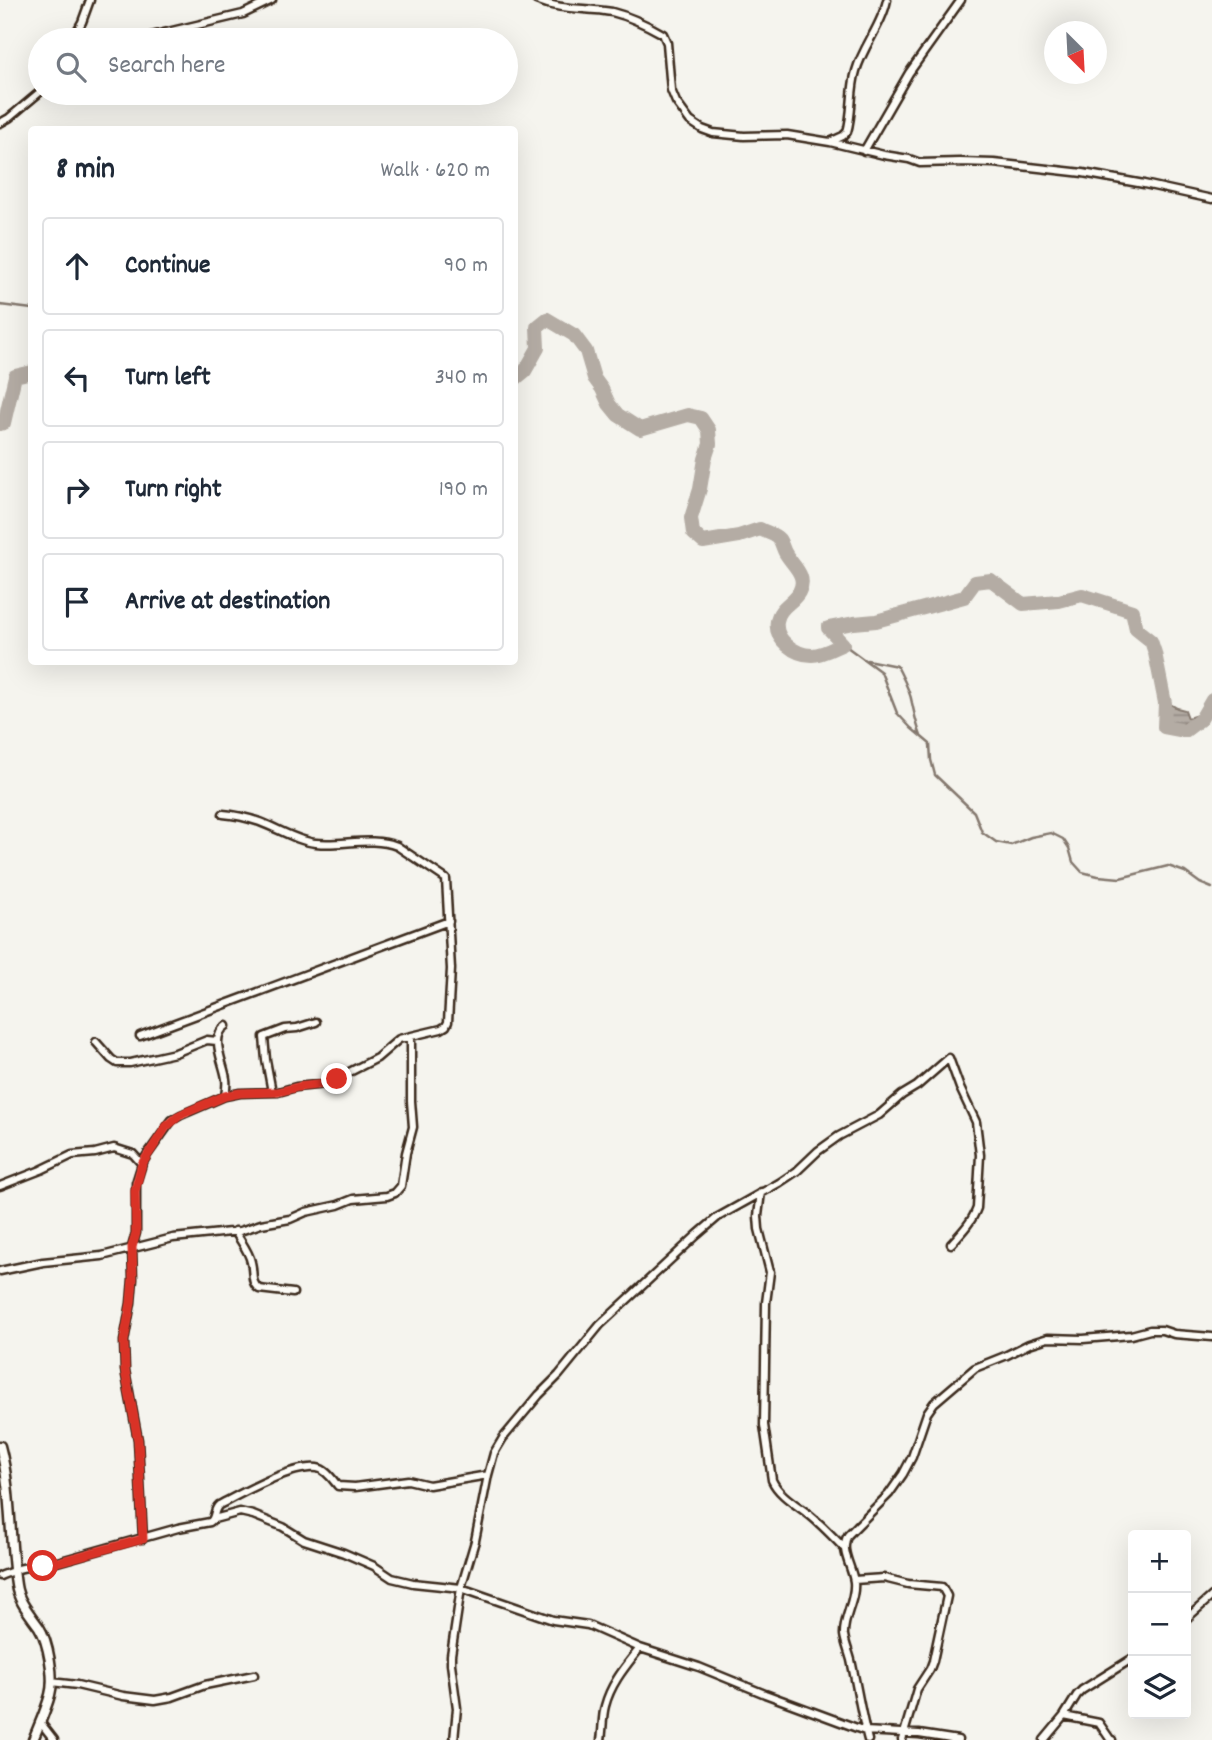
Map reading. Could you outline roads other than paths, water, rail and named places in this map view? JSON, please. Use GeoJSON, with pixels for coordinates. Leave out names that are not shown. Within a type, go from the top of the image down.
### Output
{"type":"FeatureCollection","features":[{"type":"Feature","properties":{"kind":"street"},"geometry":{"type":"LineString","coordinates":[[79,28],[90,0]]}},
{"type":"Feature","properties":{"kind":"street"},"geometry":{"type":"LineString","coordinates":[[184,28],[243,14],[272,0]]}},
{"type":"Feature","properties":{"kind":"street"},"geometry":{"type":"LineString","coordinates":[[536,0],[550,6],[613,12],[663,34],[667,43],[671,90],[680,110],[690,121],[713,133],[788,135],[920,163],[994,163],[1083,173],[1212,199]]}},
{"type":"Feature","properties":{"kind":"street"},"geometry":{"type":"LineString","coordinates":[[830,142],[846,132],[855,73],[887,0]]}},
{"type":"Feature","properties":{"kind":"street"},"geometry":{"type":"LineString","coordinates":[[864,151],[909,74],[961,0]]}},
{"type":"Feature","properties":{"kind":"street"},"geometry":{"type":"LineString","coordinates":[[0,123],[28,102]]}},
{"type":"Feature","properties":{"kind":"street"},"geometry":{"type":"LineString","coordinates":[[143,1539],[138,1440],[125,1370],[124,1341],[133,1279],[136,1183],[142,1164],[172,1120],[180,1115],[225,1096],[330,1082],[377,1058],[399,1039],[442,1029],[449,1022],[450,969],[446,879],[397,846],[377,841],[318,844],[259,822],[223,814]]}},
{"type":"Feature","properties":{"kind":"street"},"geometry":{"type":"LineString","coordinates":[[140,1036],[449,922]]}},
{"type":"Feature","properties":{"kind":"street"},"geometry":{"type":"LineString","coordinates":[[272,1091],[267,1072],[264,1037],[280,1030],[316,1022]]}},
{"type":"Feature","properties":{"kind":"street"},"geometry":{"type":"LineString","coordinates":[[225,1096],[226,1080],[218,1041],[219,1033],[226,1026]]}},
{"type":"Feature","properties":{"kind":"street"},"geometry":{"type":"LineString","coordinates":[[0,1270],[102,1256],[173,1238],[235,1231],[289,1219],[355,1199],[387,1196],[399,1189],[413,1127],[411,1037]]}},
{"type":"Feature","properties":{"kind":"street"},"geometry":{"type":"LineString","coordinates":[[96,1042],[117,1063],[130,1063],[175,1053],[207,1040],[218,1041]]}},
{"type":"Feature","properties":{"kind":"street"},"geometry":{"type":"LineString","coordinates":[[454,1740],[457,1721],[451,1664],[461,1588],[475,1541],[494,1453],[503,1438],[600,1325],[718,1217],[779,1183],[839,1136],[879,1115],[949,1058],[976,1122],[980,1155],[977,1208],[966,1227],[951,1244]]}},
{"type":"Feature","properties":{"kind":"street"},"geometry":{"type":"LineString","coordinates":[[0,1186],[72,1155],[114,1148],[133,1154],[142,1164]]}},
{"type":"Feature","properties":{"kind":"street"},"geometry":{"type":"LineString","coordinates":[[761,1192],[759,1229],[770,1272],[766,1303],[764,1425],[772,1480],[783,1494],[844,1548]]}},
{"type":"Feature","properties":{"kind":"street"},"geometry":{"type":"LineString","coordinates":[[235,1231],[251,1263],[257,1288],[293,1293]]}},
{"type":"Feature","properties":{"kind":"street"},"geometry":{"type":"LineString","coordinates":[[868,1740],[851,1657],[844,1638],[853,1580],[844,1548],[848,1535],[890,1494],[903,1474],[912,1457],[927,1413],[934,1403],[975,1368],[1048,1338],[1083,1339],[1131,1335],[1150,1330],[1212,1337]]}},
{"type":"Feature","properties":{"kind":"street"},"geometry":{"type":"LineString","coordinates":[[0,1446],[5,1463],[4,1487],[17,1592],[42,1633],[49,1656],[50,1697],[33,1740]]}},
{"type":"Feature","properties":{"kind":"street"},"geometry":{"type":"LineString","coordinates":[[214,1519],[217,1507],[223,1503],[293,1471],[320,1468],[338,1486],[355,1488],[402,1480],[429,1485],[488,1475]]}},
{"type":"Feature","properties":{"kind":"street"},"geometry":{"type":"LineString","coordinates":[[0,1576],[14,1569],[43,1566],[183,1527],[203,1525],[234,1513],[253,1515],[283,1527],[304,1540],[374,1566],[392,1578],[461,1588],[553,1619],[588,1625],[640,1648],[699,1667],[865,1731],[902,1736],[919,1734],[958,1740]]}},
{"type":"Feature","properties":{"kind":"street"},"geometry":{"type":"LineString","coordinates":[[853,1580],[884,1578],[908,1584],[942,1587],[946,1592],[945,1610],[933,1661],[917,1689],[902,1736]]}},
{"type":"Feature","properties":{"kind":"street"},"geometry":{"type":"LineString","coordinates":[[1191,1615],[1212,1596]]}},
{"type":"Feature","properties":{"kind":"street"},"geometry":{"type":"LineString","coordinates":[[601,1740],[605,1706],[610,1692],[640,1648]]}},
{"type":"Feature","properties":{"kind":"street"},"geometry":{"type":"LineString","coordinates":[[1044,1740],[1077,1695],[1128,1661]]}},
{"type":"Feature","properties":{"kind":"street"},"geometry":{"type":"LineString","coordinates":[[51,1682],[155,1700],[205,1685],[254,1675]]}},
{"type":"Feature","properties":{"kind":"street"},"geometry":{"type":"LineString","coordinates":[[1064,1716],[1099,1723],[1112,1740]]}},
{"type":"Feature","properties":{"kind":"street"},"geometry":{"type":"LineString","coordinates":[[40,1722],[54,1740]]}},
{"type":"Feature","properties":{"kind":"waterway"},"geometry":{"type":"LineString","coordinates":[[0,305],[28,308]]}},
{"type":"Feature","properties":{"kind":"waterway"},"geometry":{"type":"LineString","coordinates":[[518,377],[525,371],[538,348],[537,327],[547,319],[574,335],[586,351],[594,378],[618,415],[640,429],[688,415],[701,418],[709,430],[710,444],[691,518],[693,533],[703,542],[739,536],[760,529],[779,539],[802,581],[799,592],[778,616],[777,628],[782,640],[799,652],[816,655],[843,644],[828,628],[876,621],[964,597],[975,582],[991,580],[1023,604],[1059,601],[1082,595],[1132,611],[1136,629],[1151,641],[1155,653],[1165,703],[1164,727],[1185,731],[1201,719],[1212,700]]}},
{"type":"Feature","properties":{"kind":"waterway"},"geometry":{"type":"LineString","coordinates":[[0,424],[4,423],[15,376],[28,373]]}},
{"type":"Feature","properties":{"kind":"waterway"},"geometry":{"type":"LineString","coordinates":[[843,644],[881,672],[897,713],[930,744],[935,775],[974,812],[982,832],[996,842],[1011,845],[1051,833],[1063,839],[1073,862],[1082,872],[1120,878],[1168,866],[1185,872],[1212,888]]}},
{"type":"Feature","properties":{"kind":"waterway"},"geometry":{"type":"LineString","coordinates":[[867,660],[897,666],[910,693],[921,736]]}}]}
